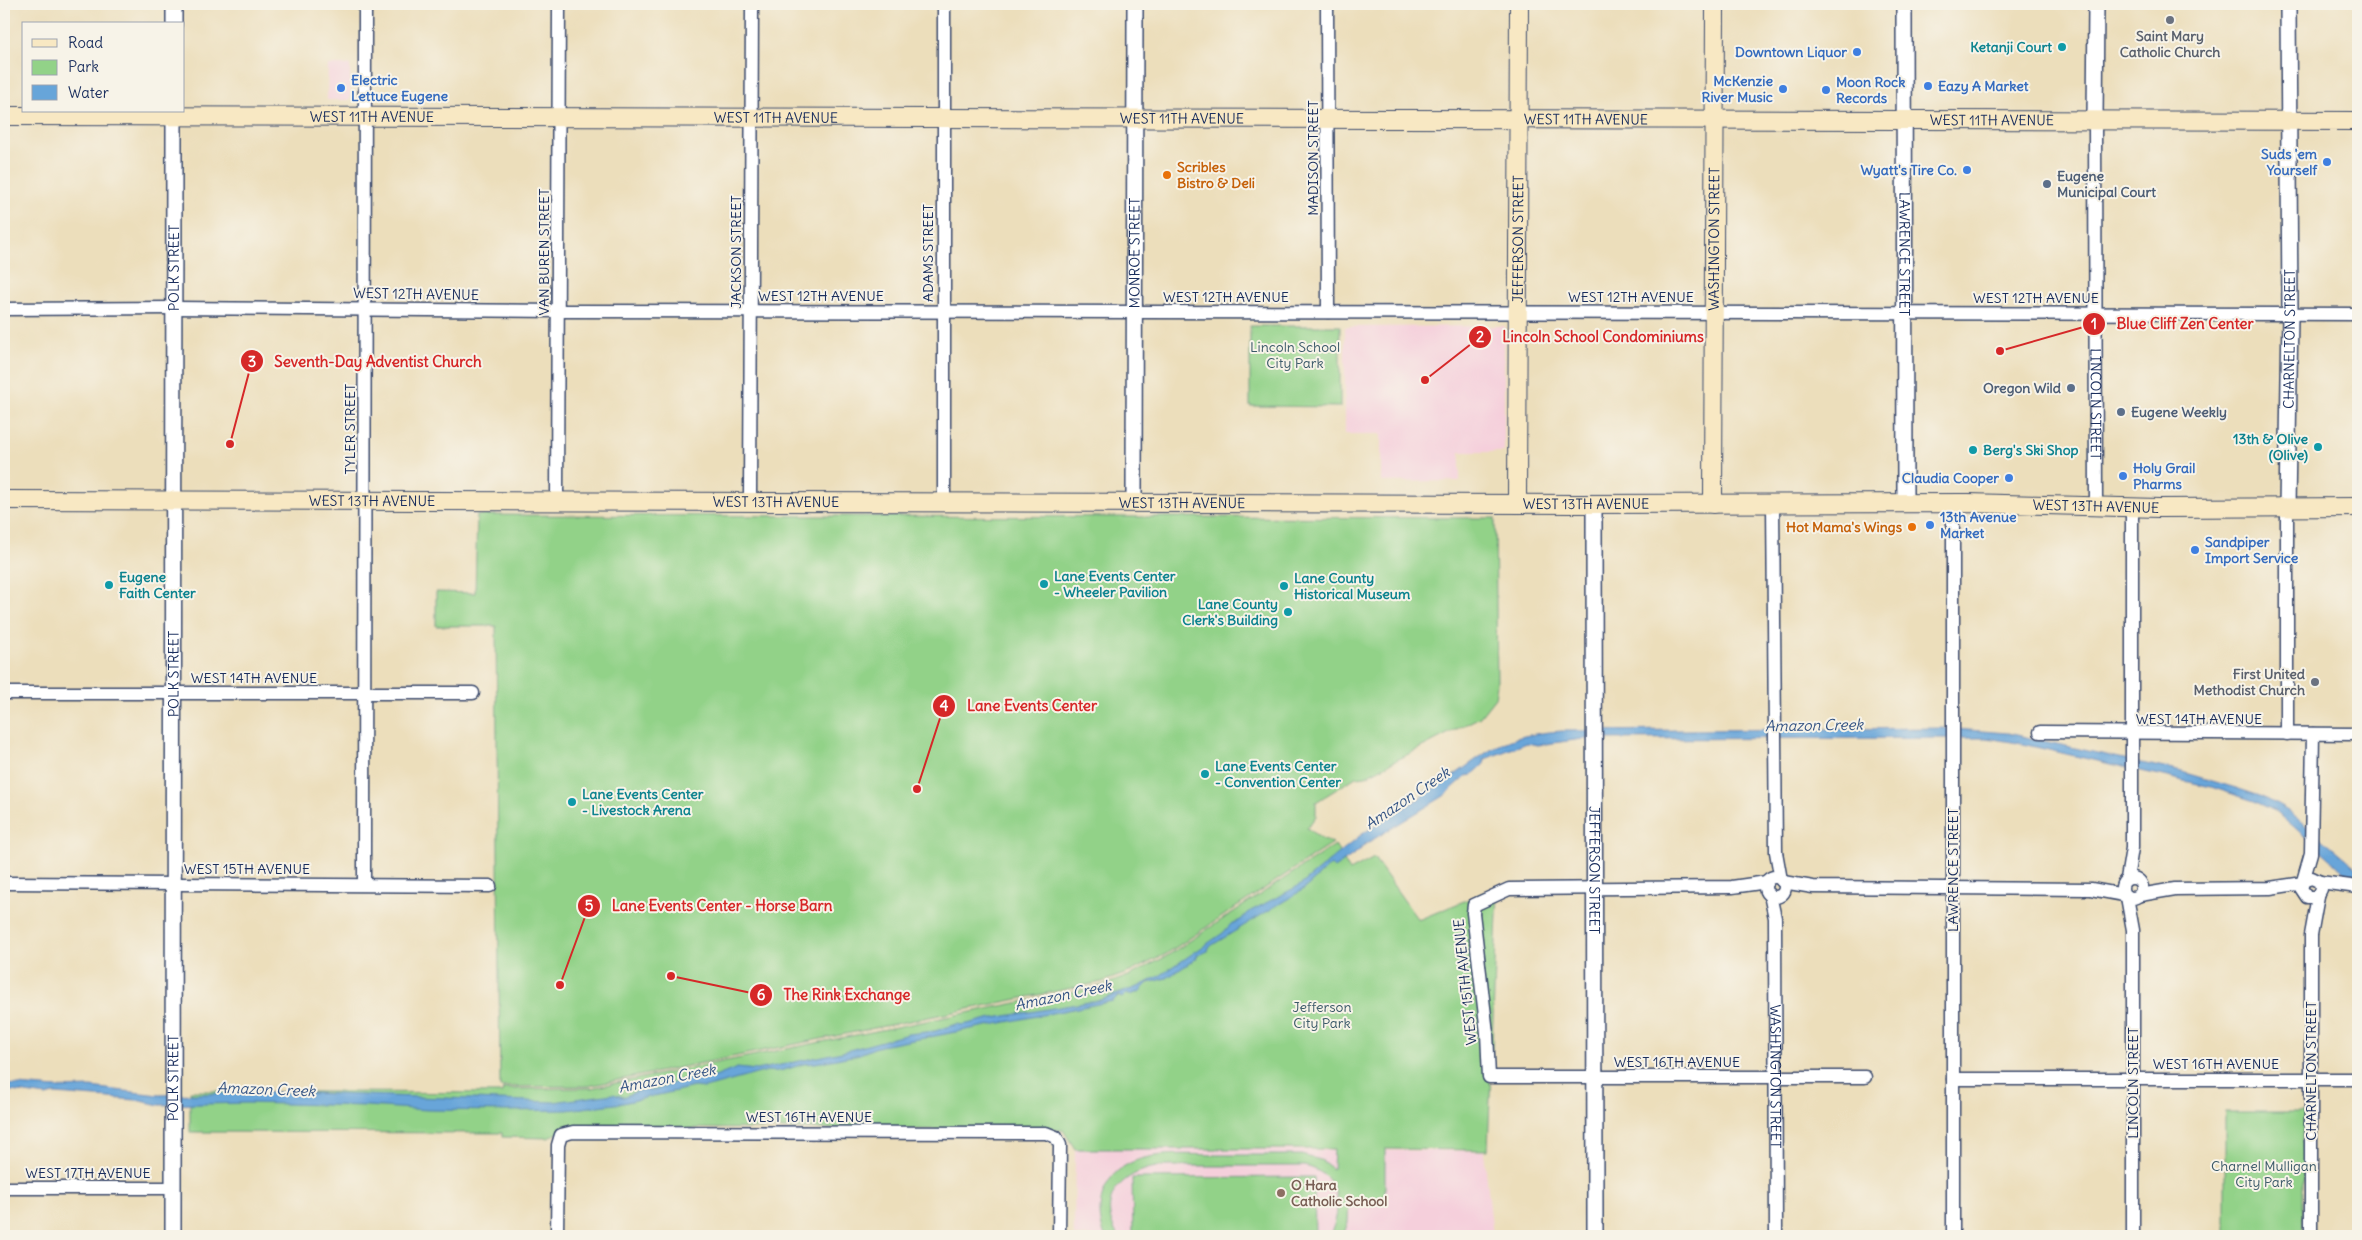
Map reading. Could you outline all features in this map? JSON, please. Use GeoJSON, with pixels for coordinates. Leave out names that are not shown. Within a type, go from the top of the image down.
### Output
{"type":"FeatureCollection","features":[{"type":"Feature","properties":{"kind":"main road","name":"JEFFERSON STREET"},"geometry":{"type":"LineString","coordinates":[[1517,504],[1519,4]]}},
{"type":"Feature","properties":{"kind":"main road","name":"WASHINGTON STREET"},"geometry":{"type":"LineString","coordinates":[[1713,504],[1713,119],[1715,4]]}},
{"type":"Feature","properties":{"kind":"main road","name":"WEST 11TH AVENUE"},"geometry":{"type":"LineString","coordinates":[[4,116],[174,114],[558,117],[2358,120]]}},
{"type":"Feature","properties":{"kind":"main road","name":"WEST 13TH AVENUE"},"geometry":{"type":"LineString","coordinates":[[4,500],[1517,504],[1952,503],[2287,508],[2358,507]]}},
{"type":"Feature","properties":{"kind":"street"},"geometry":{"type":"LineString","coordinates":[[174,4],[174,22]]}},
{"type":"Feature","properties":{"kind":"street","name":"TYLER STREET"},"geometry":{"type":"LineString","coordinates":[[364,884],[365,4]]}},
{"type":"Feature","properties":{"kind":"street","name":"VAN BUREN STREET"},"geometry":{"type":"LineString","coordinates":[[557,501],[559,4]]}},
{"type":"Feature","properties":{"kind":"street","name":"JACKSON STREET"},"geometry":{"type":"LineString","coordinates":[[750,501],[752,4]]}},
{"type":"Feature","properties":{"kind":"street","name":"ADAMS STREET"},"geometry":{"type":"LineString","coordinates":[[944,4],[944,502]]}},
{"type":"Feature","properties":{"kind":"street","name":"MONROE STREET"},"geometry":{"type":"LineString","coordinates":[[1134,503],[1135,4]]}},
{"type":"Feature","properties":{"kind":"street","name":"MADISON STREET"},"geometry":{"type":"LineString","coordinates":[[1328,4],[1328,312]]}},
{"type":"Feature","properties":{"kind":"street","name":"LAWRENCE STREET"},"geometry":{"type":"LineString","coordinates":[[1904,4],[1905,504]]}},
{"type":"Feature","properties":{"kind":"street","name":"LINCOLN STREET"},"geometry":{"type":"LineString","coordinates":[[2096,4],[2096,505]]}},
{"type":"Feature","properties":{"kind":"street","name":"CHARNELTON STREET"},"geometry":{"type":"LineString","coordinates":[[2287,734],[2287,508],[2290,314],[2287,120],[2288,4]]}},
{"type":"Feature","properties":{"kind":"street","name":"POLK STREET"},"geometry":{"type":"LineString","coordinates":[[173,1236],[174,114]]}},
{"type":"Feature","properties":{"kind":"street","name":"WEST 12TH AVENUE"},"geometry":{"type":"LineString","coordinates":[[4,309],[2358,314]]}},
{"type":"Feature","properties":{"kind":"street","name":"LAWRENCE STREET"},"geometry":{"type":"LineString","coordinates":[[1952,503],[1953,1236]]}},
{"type":"Feature","properties":{"kind":"street","name":"JEFFERSON STREET"},"geometry":{"type":"LineString","coordinates":[[1594,504],[1595,1236]]}},
{"type":"Feature","properties":{"kind":"street","name":"WASHINGTON STREET"},"geometry":{"type":"LineString","coordinates":[[1773,504],[1776,852],[1776,1236]]}},
{"type":"Feature","properties":{"kind":"street","name":"LINCOLN STREET"},"geometry":{"type":"LineString","coordinates":[[2132,506],[2133,1236]]}},
{"type":"Feature","properties":{"kind":"street","name":"WEST 14TH AVENUE"},"geometry":{"type":"LineString","coordinates":[[4,693],[473,693]]}},
{"type":"Feature","properties":{"kind":"street","name":"WEST 14TH AVENUE"},"geometry":{"type":"LineString","coordinates":[[2040,732],[2358,734]]}},
{"type":"Feature","properties":{"kind":"street","name":"CHARNELTON STREET"},"geometry":{"type":"LineString","coordinates":[[2311,1236],[2310,1080],[2313,734]]}},
{"type":"Feature","properties":{"kind":"street","name":"WEST 15TH AVENUE"},"geometry":{"type":"LineString","coordinates":[[4,883],[490,886]]}},
{"type":"Feature","properties":{"kind":"street","name":"WEST 15TH AVENUE"},"geometry":{"type":"LineString","coordinates":[[1488,1077],[1486,1024],[1473,913],[1474,905],[1509,889],[1732,887],[2175,889],[2358,887]]}},
{"type":"Feature","properties":{"kind":"street","name":"WEST 16TH AVENUE"},"geometry":{"type":"LineString","coordinates":[[1488,1077],[1865,1077]]}},
{"type":"Feature","properties":{"kind":"street","name":"WEST 16TH AVENUE"},"geometry":{"type":"LineString","coordinates":[[1953,1079],[2358,1079]]}},
{"type":"Feature","properties":{"kind":"street","name":"WEST 16TH AVENUE"},"geometry":{"type":"LineString","coordinates":[[558,1236],[558,1144],[562,1135],[573,1132],[1046,1133],[1056,1136],[1060,1145],[1059,1236]]}},
{"type":"Feature","properties":{"kind":"street","name":"WEST 17TH AVENUE"},"geometry":{"type":"LineString","coordinates":[[4,1188],[173,1188]]}},
{"type":"Feature","properties":{"kind":"shaded area"},"geometry":{"type":"Polygon","coordinates":[[[328,65],[350,65],[350,100],[327,100],[328,65]]]}},
{"type":"Feature","properties":{"kind":"shaded area"},"geometry":{"type":"Polygon","coordinates":[[[1504,326],[1504,452],[1460,452],[1460,481],[1381,482],[1381,434],[1345,434],[1345,327],[1504,326]]]}},
{"type":"Feature","properties":{"kind":"shaded area","name":"O Hara Catholic School"},"geometry":{"type":"Polygon","coordinates":[[[1075,1149],[1484,1151],[1493,1236],[1074,1236],[1075,1149]]]}},
{"type":"Feature","properties":{"kind":"green space","name":"Lincoln School City Park"},"geometry":{"type":"Polygon","coordinates":[[[1250,326],[1340,326],[1340,407],[1250,406],[1250,326]]]}},
{"type":"Feature","properties":{"kind":"green space"},"geometry":{"type":"Polygon","coordinates":[[[477,515],[1495,518],[1497,684],[1495,698],[1480,717],[1366,776],[1356,777],[1316,802],[1316,816],[1307,828],[1323,840],[1333,843],[1166,954],[1130,972],[1102,982],[589,1086],[500,1087],[496,626],[436,626],[436,592],[475,593],[477,515]]]}},
{"type":"Feature","properties":{"kind":"green space","name":"Jefferson City Park"},"geometry":{"type":"Polygon","coordinates":[[[1335,845],[1350,871],[1374,858],[1418,920],[1498,887],[1488,1150],[1385,1149],[1385,1202],[1349,1203],[1348,1222],[1343,1236],[1329,1236],[1334,1226],[1337,1204],[1332,1184],[1316,1170],[1304,1166],[1163,1166],[1149,1169],[1137,1173],[1126,1180],[1117,1188],[1112,1198],[1110,1209],[1111,1222],[1118,1236],[1105,1236],[1100,1219],[1102,1197],[1112,1177],[1124,1166],[1138,1160],[1154,1156],[1171,1155],[1301,1155],[1321,1160],[1333,1169],[1334,1149],[1075,1149],[1063,1130],[568,1128],[548,1138],[502,1137],[502,1133],[190,1132],[190,1091],[502,1093],[503,1089],[591,1088],[1101,986],[1131,975],[1167,956],[1335,845]]]}},
{"type":"Feature","properties":{"kind":"green space","name":"Charnel Mulligan City Park"},"geometry":{"type":"Polygon","coordinates":[[[2225,1112],[2303,1112],[2303,1236],[2225,1236],[2225,1112]]]}},
{"type":"Feature","properties":{"kind":"green space"},"geometry":{"type":"Polygon","coordinates":[[[1314,1177],[1315,1236],[1133,1236],[1132,1178],[1314,1177]]]}},
{"type":"Feature","properties":{"kind":"water"},"geometry":{"type":"Polygon","coordinates":[[[1942,728],[2008,733],[2182,772],[2263,797],[2288,811],[2358,869],[2358,883],[2277,812],[2254,801],[2211,787],[2018,743],[1987,738],[1583,739],[1538,745],[1527,743],[1485,759],[1484,764],[1472,775],[1466,776],[1444,796],[1364,845],[1360,850],[1334,868],[1331,865],[1304,889],[1209,947],[1208,951],[1197,955],[1197,958],[1167,978],[1148,983],[1139,992],[1130,995],[1126,994],[1122,998],[1118,996],[1113,1001],[881,1046],[856,1055],[803,1064],[779,1071],[767,1071],[705,1088],[694,1087],[623,1103],[567,1110],[428,1110],[367,1106],[246,1103],[160,1105],[136,1100],[55,1094],[46,1096],[4,1090],[4,1084],[57,1088],[90,1087],[159,1095],[281,1092],[554,1102],[613,1094],[623,1097],[643,1089],[656,1090],[681,1080],[707,1075],[715,1077],[737,1068],[757,1070],[842,1052],[908,1034],[935,1031],[957,1024],[963,1025],[1101,1000],[1140,986],[1161,975],[1223,933],[1231,924],[1241,920],[1247,913],[1302,884],[1362,834],[1420,798],[1425,791],[1435,788],[1484,754],[1516,738],[1562,731],[1942,728]]]}},
{"type":"Feature","properties":{"kind":"place","name":"Saint Mary Catholic Church"},"geometry":{"type":"Point","coordinates":[2170,20]}},
{"type":"Feature","properties":{"kind":"place","name":"Ketanji Court"},"geometry":{"type":"Point","coordinates":[2062,47]}},
{"type":"Feature","properties":{"kind":"place","name":"Downtown Liquor"},"geometry":{"type":"Point","coordinates":[1857,52]}},
{"type":"Feature","properties":{"kind":"place","name":"Eazy A Market"},"geometry":{"type":"Point","coordinates":[1928,86]}},
{"type":"Feature","properties":{"kind":"place","name":"Electric Lettuce Eugene"},"geometry":{"type":"Point","coordinates":[341,88]}},
{"type":"Feature","properties":{"kind":"place","name":"McKenzie River Music"},"geometry":{"type":"Point","coordinates":[1783,89]}},
{"type":"Feature","properties":{"kind":"place","name":"Moon Rock Records"},"geometry":{"type":"Point","coordinates":[1826,90]}},
{"type":"Feature","properties":{"kind":"place","name":"Suds 'em Yourself"},"geometry":{"type":"Point","coordinates":[2327,162]}},
{"type":"Feature","properties":{"kind":"place","name":"Wyatt's Tire Co."},"geometry":{"type":"Point","coordinates":[1967,170]}},
{"type":"Feature","properties":{"kind":"place","name":"Scribles Bistro & Deli"},"geometry":{"type":"Point","coordinates":[1167,175]}},
{"type":"Feature","properties":{"kind":"place","name":"Eugene Municipal Court"},"geometry":{"type":"Point","coordinates":[2047,184]}},
{"type":"Feature","properties":{"kind":"place","name":"Blue Cliff Zen Center"},"geometry":{"type":"Point","coordinates":[2000,351]}},
{"type":"Feature","properties":{"kind":"place","name":"Lincoln School Condominiums"},"geometry":{"type":"Point","coordinates":[1425,380]}},
{"type":"Feature","properties":{"kind":"place","name":"Oregon Wild"},"geometry":{"type":"Point","coordinates":[2071,388]}},
{"type":"Feature","properties":{"kind":"place","name":"Eugene Weekly"},"geometry":{"type":"Point","coordinates":[2121,412]}},
{"type":"Feature","properties":{"kind":"place","name":"Seventh-Day Adventist Church"},"geometry":{"type":"Point","coordinates":[230,444]}},
{"type":"Feature","properties":{"kind":"place","name":"13th & Olive (Olive)"},"geometry":{"type":"Point","coordinates":[2318,447]}},
{"type":"Feature","properties":{"kind":"place","name":"Berg's Ski Shop"},"geometry":{"type":"Point","coordinates":[1973,450]}},
{"type":"Feature","properties":{"kind":"place","name":"Holy Grail Pharms"},"geometry":{"type":"Point","coordinates":[2123,476]}},
{"type":"Feature","properties":{"kind":"place","name":"Claudia Cooper"},"geometry":{"type":"Point","coordinates":[2009,478]}},
{"type":"Feature","properties":{"kind":"place","name":"13th Avenue Market"},"geometry":{"type":"Point","coordinates":[1930,525]}},
{"type":"Feature","properties":{"kind":"place","name":"Hot Mama's Wings"},"geometry":{"type":"Point","coordinates":[1912,527]}},
{"type":"Feature","properties":{"kind":"place","name":"Sandpiper Import Service"},"geometry":{"type":"Point","coordinates":[2195,550]}},
{"type":"Feature","properties":{"kind":"place","name":"Lane Events Center - Wheeler Pavilion"},"geometry":{"type":"Point","coordinates":[1044,584]}},
{"type":"Feature","properties":{"kind":"place","name":"Eugene Faith Center"},"geometry":{"type":"Point","coordinates":[109,585]}},
{"type":"Feature","properties":{"kind":"place","name":"Lane County Historical Museum"},"geometry":{"type":"Point","coordinates":[1284,586]}},
{"type":"Feature","properties":{"kind":"place","name":"Lane County Clerk's Building"},"geometry":{"type":"Point","coordinates":[1288,612]}},
{"type":"Feature","properties":{"kind":"place","name":"First United Methodist Church"},"geometry":{"type":"Point","coordinates":[2315,682]}},
{"type":"Feature","properties":{"kind":"place","name":"Lane Events Center - Convention Center"},"geometry":{"type":"Point","coordinates":[1205,774]}},
{"type":"Feature","properties":{"kind":"place","name":"Lane Events Center"},"geometry":{"type":"Point","coordinates":[917,789]}},
{"type":"Feature","properties":{"kind":"place","name":"Lane Events Center - Livestock Arena"},"geometry":{"type":"Point","coordinates":[572,802]}},
{"type":"Feature","properties":{"kind":"place","name":"The Rink Exchange"},"geometry":{"type":"Point","coordinates":[671,976]}},
{"type":"Feature","properties":{"kind":"place","name":"Lane Events Center - Horse Barn"},"geometry":{"type":"Point","coordinates":[560,985]}},
{"type":"Feature","properties":{"kind":"place","name":"O Hara Catholic School"},"geometry":{"type":"Point","coordinates":[1281,1193]}},
{"type":"Feature","properties":{"kind":"water label","name":"Amazon Creek"},"geometry":{"type":"Point","coordinates":[1814,725]}},
{"type":"Feature","properties":{"kind":"water label","name":"Amazon Creek"},"geometry":{"type":"Point","coordinates":[1407,798]}},
{"type":"Feature","properties":{"kind":"water label","name":"Amazon Creek"},"geometry":{"type":"Point","coordinates":[1063,995]}},
{"type":"Feature","properties":{"kind":"water label","name":"Amazon Creek"},"geometry":{"type":"Point","coordinates":[667,1078]}},
{"type":"Feature","properties":{"kind":"water label","name":"Amazon Creek"},"geometry":{"type":"Point","coordinates":[266,1089]}}]}
